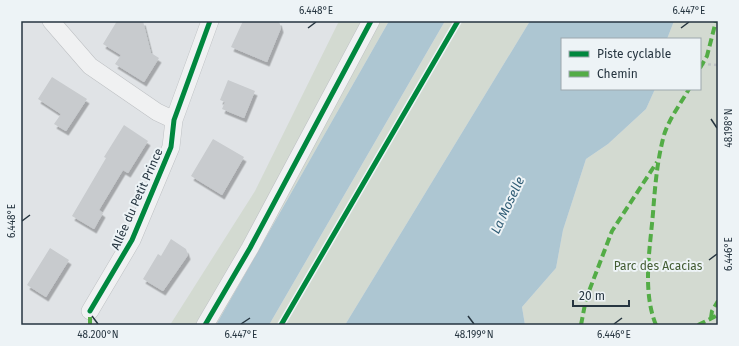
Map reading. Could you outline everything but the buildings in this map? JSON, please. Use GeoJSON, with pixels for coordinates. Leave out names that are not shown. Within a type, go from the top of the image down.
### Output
{"type":"FeatureCollection","features":[{"type":"Feature","properties":{"kind":"street"},"geometry":{"type":"LineString","coordinates":[[51,21],[90,66],[157,112],[174,120]]}},
{"type":"Feature","properties":{"kind":"street","name":"Allée du Petit Prince"},"geometry":{"type":"LineString","coordinates":[[90,311],[132,240],[171,147],[174,120],[210,21]]}},
{"type":"Feature","properties":{"kind":"street"},"geometry":{"type":"LineString","coordinates":[[205,325],[250,248],[371,21]]}},
{"type":"Feature","properties":{"kind":"path"},"geometry":{"type":"LineString","coordinates":[[702,64],[718,65]]}},
{"type":"Feature","properties":{"kind":"green space"},"geometry":{"type":"Polygon","coordinates":[[[339,21],[389,21],[216,325],[170,325],[255,191],[339,21]]]}},
{"type":"Feature","properties":{"kind":"green space"},"geometry":{"type":"Polygon","coordinates":[[[445,21],[530,21],[345,325],[269,325],[445,21]]]}},
{"type":"Feature","properties":{"kind":"green space","name":"Parc des Acacias"},"geometry":{"type":"Polygon","coordinates":[[[674,21],[718,21],[718,325],[525,325],[522,307],[556,268],[563,230],[586,159],[608,144],[646,109],[655,90],[701,90],[701,38],[667,38],[674,21]]]}},
{"type":"Feature","properties":{"kind":"water"},"geometry":{"type":"Polygon","coordinates":[[[389,21],[445,21],[269,325],[216,325],[389,21]]]}},
{"type":"Feature","properties":{"kind":"water","name":"La Moselle"},"geometry":{"type":"Polygon","coordinates":[[[530,21],[674,21],[667,38],[561,38],[561,90],[655,90],[646,109],[608,144],[586,159],[563,230],[556,268],[522,307],[525,325],[345,325],[530,21]]]}},
{"type":"Feature","properties":{"kind":"marked path"},"geometry":{"type":"LineString","coordinates":[[701,66],[707,56],[716,21]]}},
{"type":"Feature","properties":{"kind":"marked path"},"geometry":{"type":"LineString","coordinates":[[656,325],[649,298],[648,270],[658,164],[666,129],[688,90]]}},
{"type":"Feature","properties":{"kind":"marked path"},"geometry":{"type":"LineString","coordinates":[[581,325],[586,299],[612,231],[657,162]]}},
{"type":"Feature","properties":{"kind":"marked path"},"geometry":{"type":"LineString","coordinates":[[711,318],[712,311],[718,301]]}},
{"type":"Feature","properties":{"kind":"marked path"},"geometry":{"type":"LineString","coordinates":[[90,311],[90,325]]}},
{"type":"Feature","properties":{"kind":"marked path"},"geometry":{"type":"LineString","coordinates":[[698,325],[718,315]]}},
{"type":"Feature","properties":{"kind":"cycle path"},"geometry":{"type":"LineString","coordinates":[[90,311],[132,240],[171,147],[174,120],[210,21]]}},
{"type":"Feature","properties":{"kind":"cycle path"},"geometry":{"type":"LineString","coordinates":[[205,325],[250,248],[371,21]]}},
{"type":"Feature","properties":{"kind":"cycle path"},"geometry":{"type":"LineString","coordinates":[[281,325],[458,21]]}}]}
